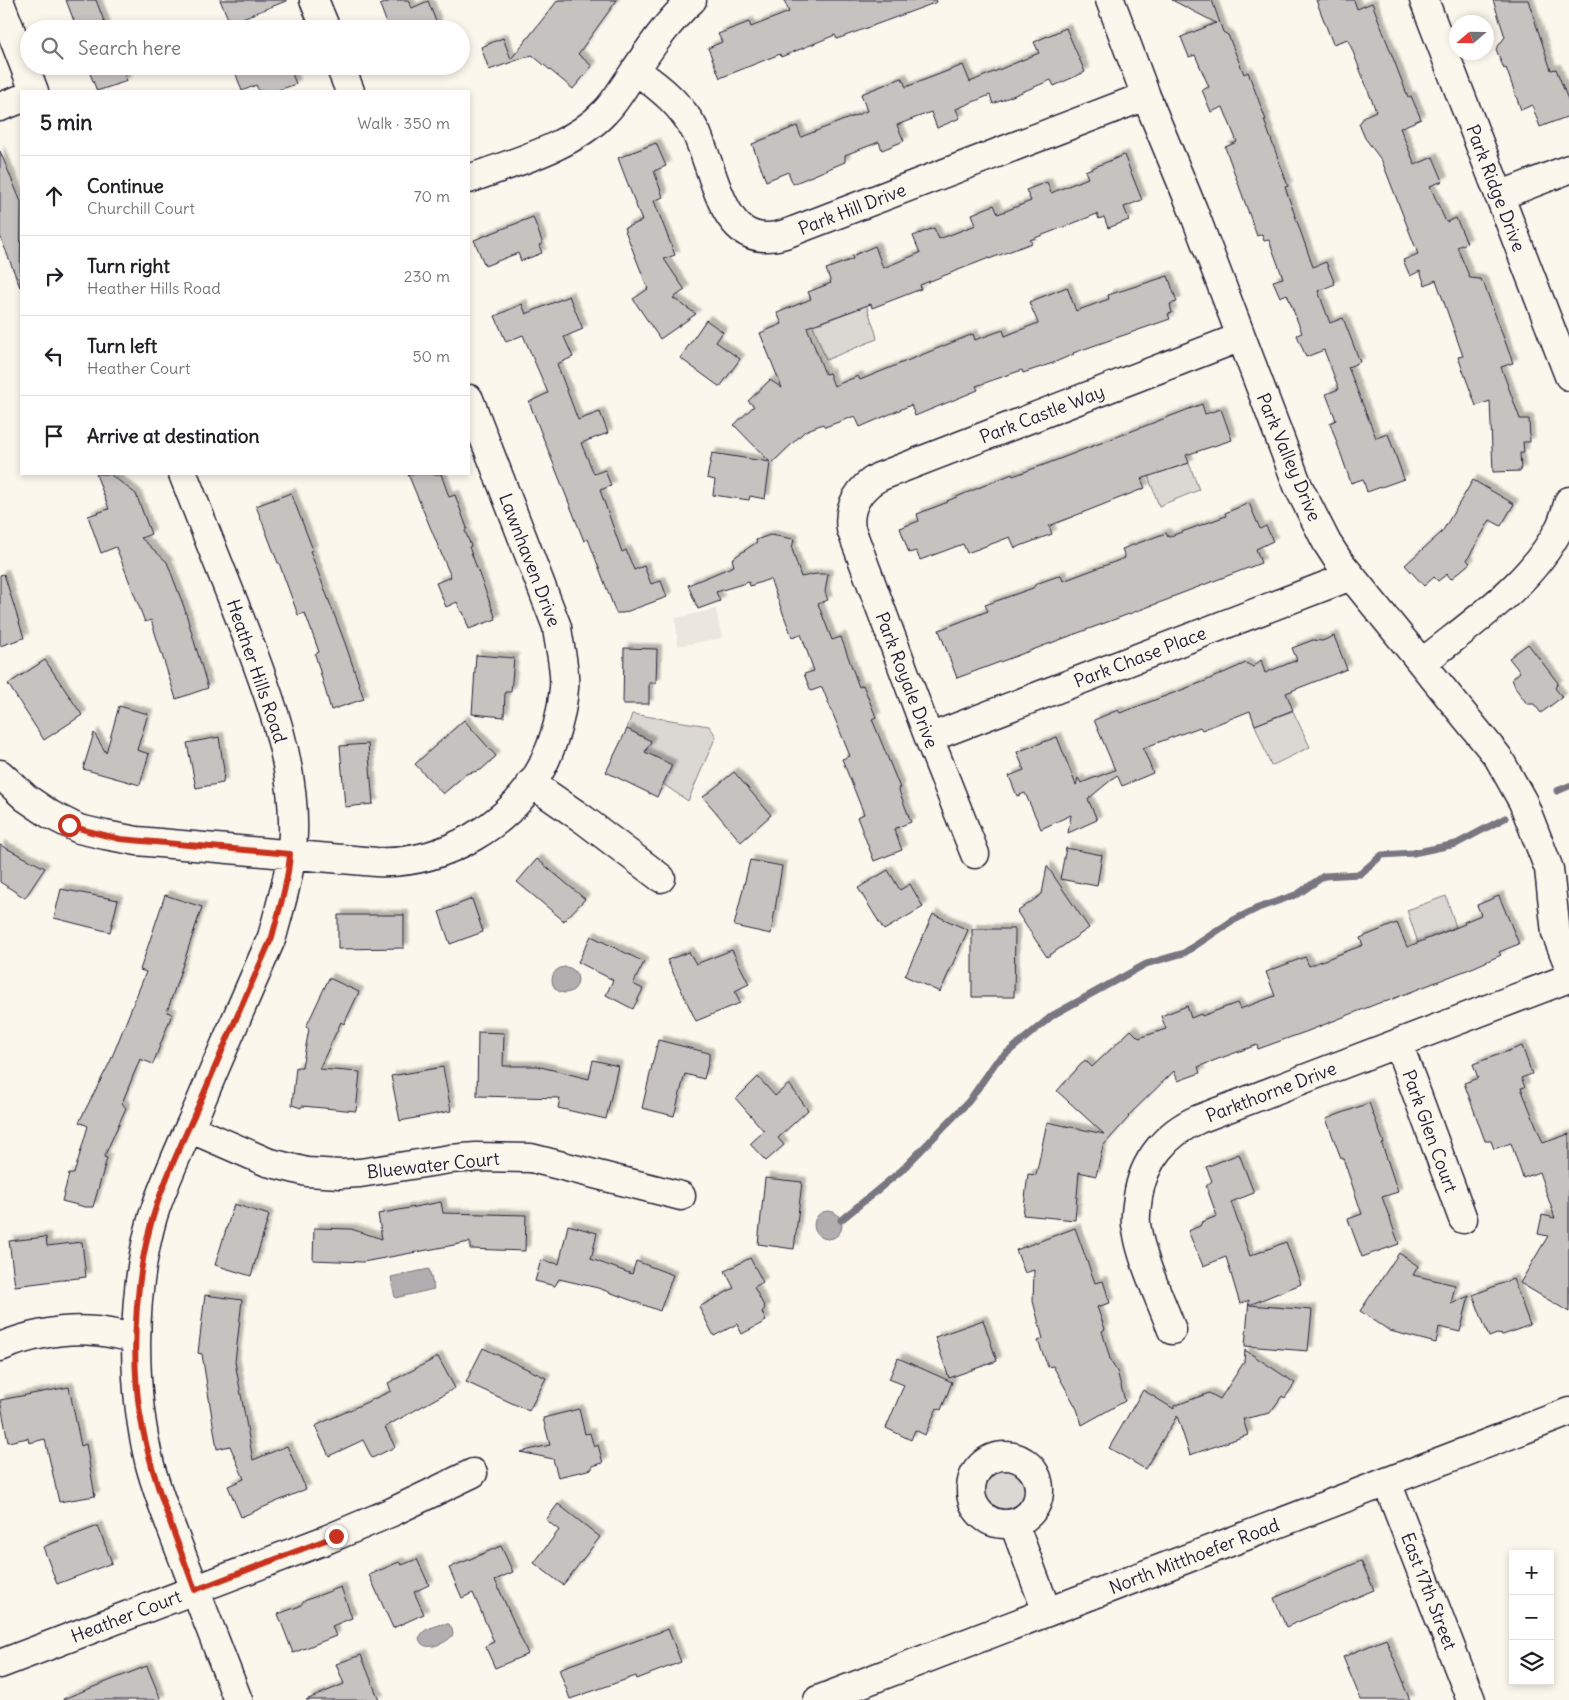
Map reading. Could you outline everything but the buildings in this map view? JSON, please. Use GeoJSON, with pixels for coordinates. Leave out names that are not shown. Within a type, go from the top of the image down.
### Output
{"type":"FeatureCollection","features":[{"type":"Feature","properties":{"kind":"street"},"geometry":{"type":"LineString","coordinates":[[314,0],[322,20]]}},
{"type":"Feature","properties":{"kind":"street"},"geometry":{"type":"LineString","coordinates":[[470,179],[549,149],[574,137],[604,114],[670,22],[692,0]]}},
{"type":"Feature","properties":{"kind":"street","name":"Park Valley Drive"},"geometry":{"type":"LineString","coordinates":[[1110,0],[1298,486],[1327,543],[1350,576],[1498,757],[1523,802],[1549,869],[1556,933],[1569,966]]}},
{"type":"Feature","properties":{"kind":"street","name":"Park Ridge Drive"},"geometry":{"type":"LineString","coordinates":[[1424,0],[1569,376]]}},
{"type":"Feature","properties":{"kind":"street"},"geometry":{"type":"LineString","coordinates":[[0,3],[20,55]]}},
{"type":"Feature","properties":{"kind":"street","name":"Park Hill Drive"},"geometry":{"type":"LineString","coordinates":[[635,70],[660,88],[682,108],[692,123],[722,205],[730,218],[741,229],[749,233],[756,236],[772,237],[788,234],[1146,96]]}},
{"type":"Feature","properties":{"kind":"street"},"geometry":{"type":"LineString","coordinates":[[28,75],[34,90]]}},
{"type":"Feature","properties":{"kind":"street"},"geometry":{"type":"LineString","coordinates":[[344,75],[350,90]]}},
{"type":"Feature","properties":{"kind":"street"},"geometry":{"type":"LineString","coordinates":[[0,107],[20,99]]}},
{"type":"Feature","properties":{"kind":"street"},"geometry":{"type":"LineString","coordinates":[[1499,196],[1569,170]]}},
{"type":"Feature","properties":{"kind":"street","name":"Park Castle Way"},"geometry":{"type":"LineString","coordinates":[[854,504],[862,489],[879,477],[1241,338]]}},
{"type":"Feature","properties":{"kind":"street","name":"Lawnhaven Drive"},"geometry":{"type":"LineString","coordinates":[[0,774],[10,785],[43,810],[69,825],[137,841],[385,862],[416,859],[435,854],[482,832],[519,799],[542,766],[557,728],[564,688],[564,668],[557,627],[470,402]]}},
{"type":"Feature","properties":{"kind":"street","name":"Heather Hills Road"},"geometry":{"type":"LineString","coordinates":[[183,475],[259,668],[282,736],[292,789],[293,834],[285,886],[272,937],[170,1169],[153,1218],[138,1299],[136,1370],[140,1413],[150,1464],[195,1590],[238,1700]]}},
{"type":"Feature","properties":{"kind":"street"},"geometry":{"type":"LineString","coordinates":[[1422,663],[1508,593],[1531,571],[1560,528],[1569,502]]}},
{"type":"Feature","properties":{"kind":"street","name":"Park Royale Drive"},"geometry":{"type":"LineString","coordinates":[[854,504],[849,522],[851,530],[975,854]]}},
{"type":"Feature","properties":{"kind":"street","name":"Park Chase Place"},"geometry":{"type":"LineString","coordinates":[[929,738],[1350,576]]}},
{"type":"Feature","properties":{"kind":"street"},"geometry":{"type":"LineString","coordinates":[[531,783],[583,819],[661,878]]}},
{"type":"Feature","properties":{"kind":"street","name":"Park Valley Drive"},"geometry":{"type":"LineString","coordinates":[[1549,869],[1569,893]]}},
{"type":"Feature","properties":{"kind":"street","name":"Parkthorne Drive"},"geometry":{"type":"LineString","coordinates":[[1172,1330],[1144,1255],[1136,1224],[1136,1206],[1142,1180],[1150,1160],[1160,1146],[1190,1123],[1569,978]]}},
{"type":"Feature","properties":{"kind":"street","name":"Park Glen Court"},"geometry":{"type":"LineString","coordinates":[[1398,1043],[1463,1219]]}},
{"type":"Feature","properties":{"kind":"street","name":"Bluewater Court"},"geometry":{"type":"LineString","coordinates":[[189,1128],[267,1162],[307,1172],[350,1174],[456,1158],[516,1157],[531,1158],[681,1196]]}},
{"type":"Feature","properties":{"kind":"street"},"geometry":{"type":"LineString","coordinates":[[0,1347],[33,1336],[75,1330],[96,1331],[136,1338]]}},
{"type":"Feature","properties":{"kind":"street","name":"North Mitthoefer Road"},"geometry":{"type":"LineString","coordinates":[[818,1700],[1569,1412]]}},
{"type":"Feature","properties":{"kind":"street","name":"Heather Court"},"geometry":{"type":"LineString","coordinates":[[0,1664],[363,1525],[473,1473]]}},
{"type":"Feature","properties":{"kind":"street","name":"East 17th Street"},"geometry":{"type":"LineString","coordinates":[[1388,1482],[1470,1700]]}},
{"type":"Feature","properties":{"kind":"street"},"geometry":{"type":"LineString","coordinates":[[1014,1524],[1047,1612]]}},
{"type":"Feature","properties":{"kind":"shaded area"},"geometry":{"type":"Polygon","coordinates":[[[866,304],[877,339],[826,360],[812,323],[820,323],[863,307],[866,304]]]}},
{"type":"Feature","properties":{"kind":"shaded area"},"geometry":{"type":"Polygon","coordinates":[[[1189,463],[1199,490],[1159,506],[1146,470],[1156,474],[1189,463]]]}},
{"type":"Feature","properties":{"kind":"shaded area"},"geometry":{"type":"Polygon","coordinates":[[[716,609],[722,638],[678,646],[675,618],[716,609]]]}},
{"type":"Feature","properties":{"kind":"shaded area"},"geometry":{"type":"Polygon","coordinates":[[[1293,711],[1310,747],[1271,766],[1255,725],[1293,711]]]}},
{"type":"Feature","properties":{"kind":"shaded area"},"geometry":{"type":"Polygon","coordinates":[[[632,714],[709,726],[716,736],[688,801],[663,784],[645,752],[650,741],[627,729],[632,714]]]}},
{"type":"Feature","properties":{"kind":"shaded area"},"geometry":{"type":"Polygon","coordinates":[[[1446,896],[1456,927],[1418,943],[1407,910],[1446,896]]]}},
{"type":"Feature","properties":{"kind":"shaded area"},"geometry":{"type":"Polygon","coordinates":[[[565,967],[574,971],[578,980],[574,989],[565,993],[556,989],[552,980],[556,971],[565,967]]]}},
{"type":"Feature","properties":{"kind":"shaded area"},"geometry":{"type":"Polygon","coordinates":[[[828,1211],[838,1215],[842,1225],[838,1235],[828,1239],[818,1235],[814,1225],[818,1215],[828,1211]]]}},
{"type":"Feature","properties":{"kind":"shaded area"},"geometry":{"type":"Polygon","coordinates":[[[429,1269],[434,1289],[395,1298],[391,1277],[429,1269]]]}},
{"type":"Feature","properties":{"kind":"shaded area"},"geometry":{"type":"Polygon","coordinates":[[[1004,1469],[1016,1473],[1022,1479],[1026,1491],[1022,1503],[1016,1509],[1004,1513],[992,1509],[986,1503],[982,1491],[986,1479],[992,1473],[1004,1469]]]}},
{"type":"Feature","properties":{"kind":"shaded area"},"geometry":{"type":"Polygon","coordinates":[[[442,1624],[449,1624],[452,1628],[453,1635],[450,1638],[434,1646],[425,1646],[421,1643],[419,1638],[423,1632],[442,1624]]]}},
{"type":"Feature","properties":{"kind":"waterway"},"geometry":{"type":"LineString","coordinates":[[1557,791],[1569,786]]}},
{"type":"Feature","properties":{"kind":"waterway"},"geometry":{"type":"LineString","coordinates":[[841,1220],[902,1170],[969,1101],[996,1062],[1053,1015],[1146,964],[1184,953],[1232,921],[1258,908],[1298,894],[1324,876],[1360,874],[1382,855],[1413,853],[1456,844],[1505,818]]}},
{"type":"Feature","properties":{"kind":"route"},"geometry":{"type":"LineString","coordinates":[[69,825],[120,839],[290,854],[287,878],[272,937],[170,1169],[153,1218],[137,1307],[136,1360],[138,1392],[140,1413],[153,1475],[195,1590],[336,1536]]}}]}
